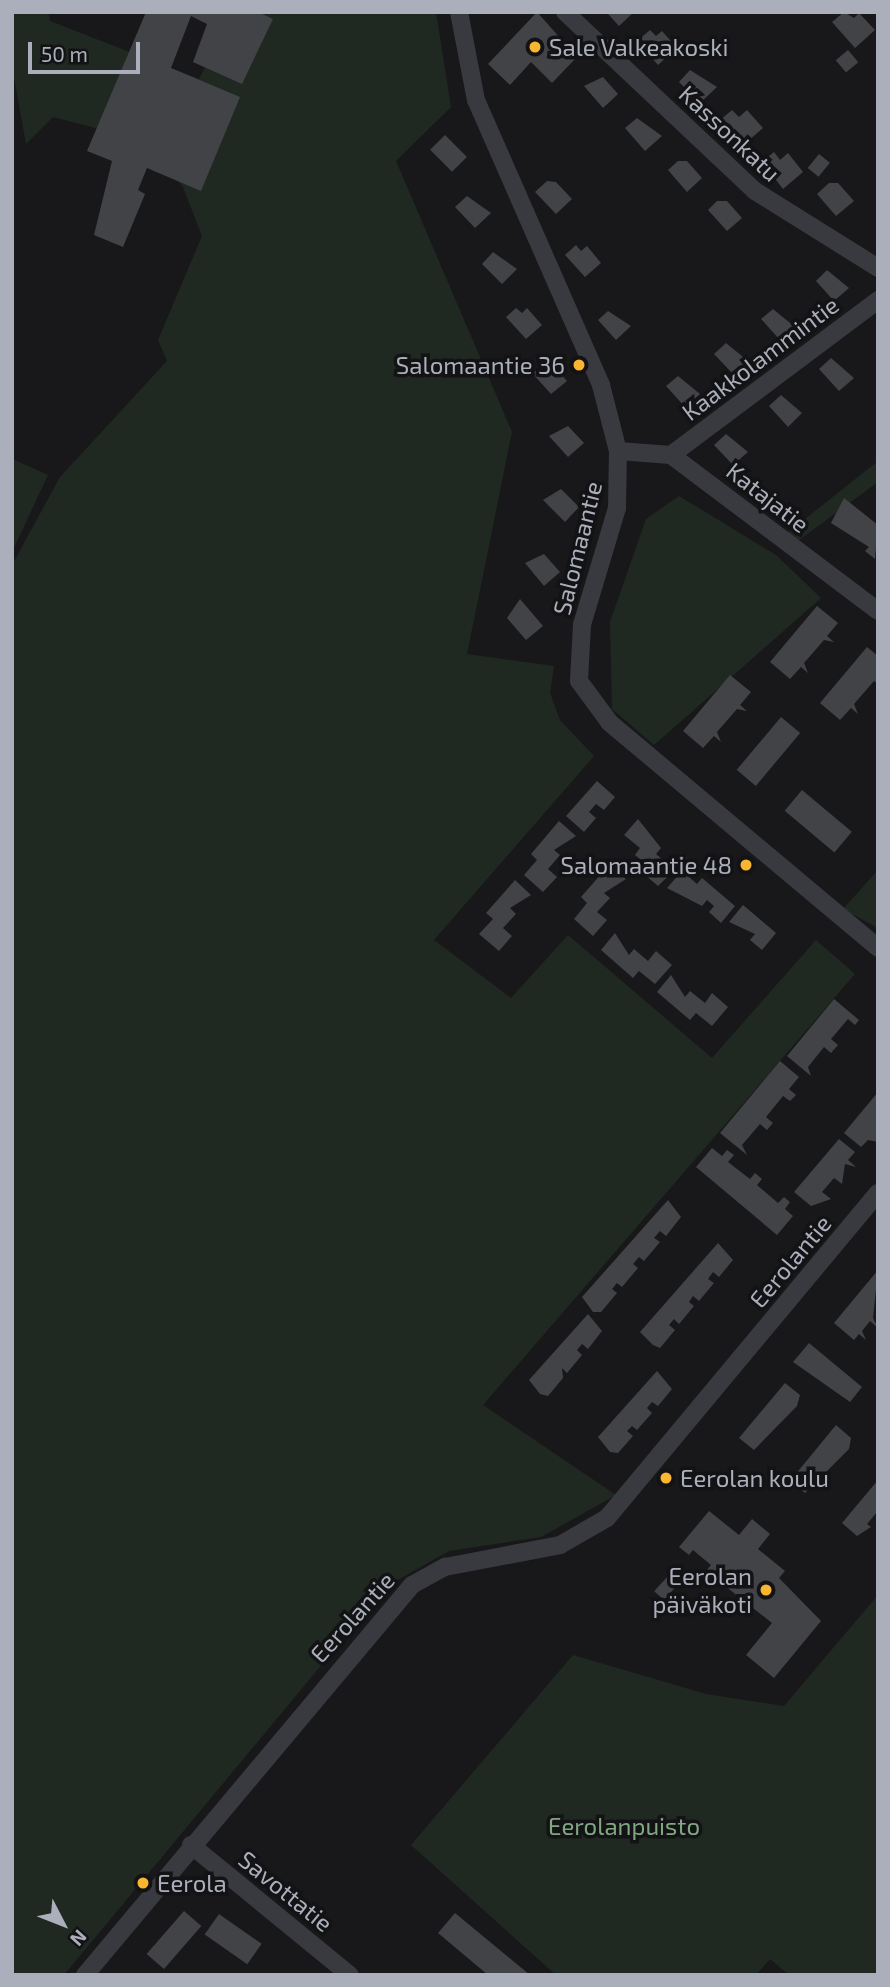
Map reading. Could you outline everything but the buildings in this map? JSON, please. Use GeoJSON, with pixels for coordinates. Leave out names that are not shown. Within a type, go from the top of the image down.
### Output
{"type":"FeatureCollection","features":[{"type":"Feature","properties":{"kind":"street","name":"Salomaantie"},"geometry":{"type":"LineString","coordinates":[[459,12],[476,100],[601,386],[618,451],[617,508],[575,662],[590,705],[878,948]]}},
{"type":"Feature","properties":{"kind":"street","name":"Kassonkatu"},"geometry":{"type":"LineString","coordinates":[[565,12],[755,191],[878,268]]}},
{"type":"Feature","properties":{"kind":"street","name":"Kaakkolammintie"},"geometry":{"type":"LineString","coordinates":[[671,455],[878,300]]}},
{"type":"Feature","properties":{"kind":"street"},"geometry":{"type":"LineString","coordinates":[[618,451],[671,455]]}},
{"type":"Feature","properties":{"kind":"street","name":"Katajatie"},"geometry":{"type":"LineString","coordinates":[[671,455],[878,611]]}},
{"type":"Feature","properties":{"kind":"street","name":"Eerolantie"},"geometry":{"type":"LineString","coordinates":[[85,1975],[191,1845],[412,1585],[444,1567],[560,1545],[607,1518],[878,1193]]}},
{"type":"Feature","properties":{"kind":"street","name":"Savottatie"},"geometry":{"type":"LineString","coordinates":[[191,1845],[350,1975]]}},
{"type":"Feature","properties":{"kind":"green space"},"geometry":{"type":"Polygon","coordinates":[[[12,12],[48,12],[50,21],[199,79],[234,12],[436,12],[451,107],[396,161],[512,432],[467,654],[554,666],[550,693],[560,720],[594,756],[434,940],[511,998],[568,935],[712,1058],[816,940],[855,974],[483,1405],[616,1495],[541,1537],[449,1551],[387,1586],[64,1975],[12,1975],[12,565],[60,477],[167,361],[158,340],[202,236],[183,187],[149,142],[53,117],[26,144],[12,66],[12,12]]]}},
{"type":"Feature","properties":{"kind":"green space"},"geometry":{"type":"Polygon","coordinates":[[[12,459],[48,475],[12,552],[12,459]]]}},
{"type":"Feature","properties":{"kind":"green space"},"geometry":{"type":"Polygon","coordinates":[[[878,461],[878,482],[791,546],[781,538],[878,461]]]}},
{"type":"Feature","properties":{"kind":"green space"},"geometry":{"type":"Polygon","coordinates":[[[679,496],[776,555],[821,598],[654,745],[612,709],[610,622],[646,519],[679,496]]]}},
{"type":"Feature","properties":{"kind":"green space"},"geometry":{"type":"Polygon","coordinates":[[[878,870],[878,928],[843,909],[878,870]]]}},
{"type":"Feature","properties":{"kind":"green space","name":"Eerolanpuisto"},"geometry":{"type":"Polygon","coordinates":[[[878,1595],[878,1975],[789,1975],[770,1959],[756,1975],[556,1975],[411,1845],[573,1655],[706,1694],[784,1706],[878,1595]]]}},
{"type":"Feature","properties":{"kind":"place","name":"Sale Valkeakoski"},"geometry":{"type":"Point","coordinates":[535,47]}},
{"type":"Feature","properties":{"kind":"place","name":"Salomaantie 36"},"geometry":{"type":"Point","coordinates":[579,365]}},
{"type":"Feature","properties":{"kind":"place","name":"Salomaantie 48"},"geometry":{"type":"Point","coordinates":[746,865]}},
{"type":"Feature","properties":{"kind":"place","name":"Eerolan koulu"},"geometry":{"type":"Point","coordinates":[666,1478]}},
{"type":"Feature","properties":{"kind":"place","name":"Eerolan päiväkoti"},"geometry":{"type":"Point","coordinates":[766,1590]}},
{"type":"Feature","properties":{"kind":"place","name":"Eerola"},"geometry":{"type":"Point","coordinates":[143,1883]}}]}
